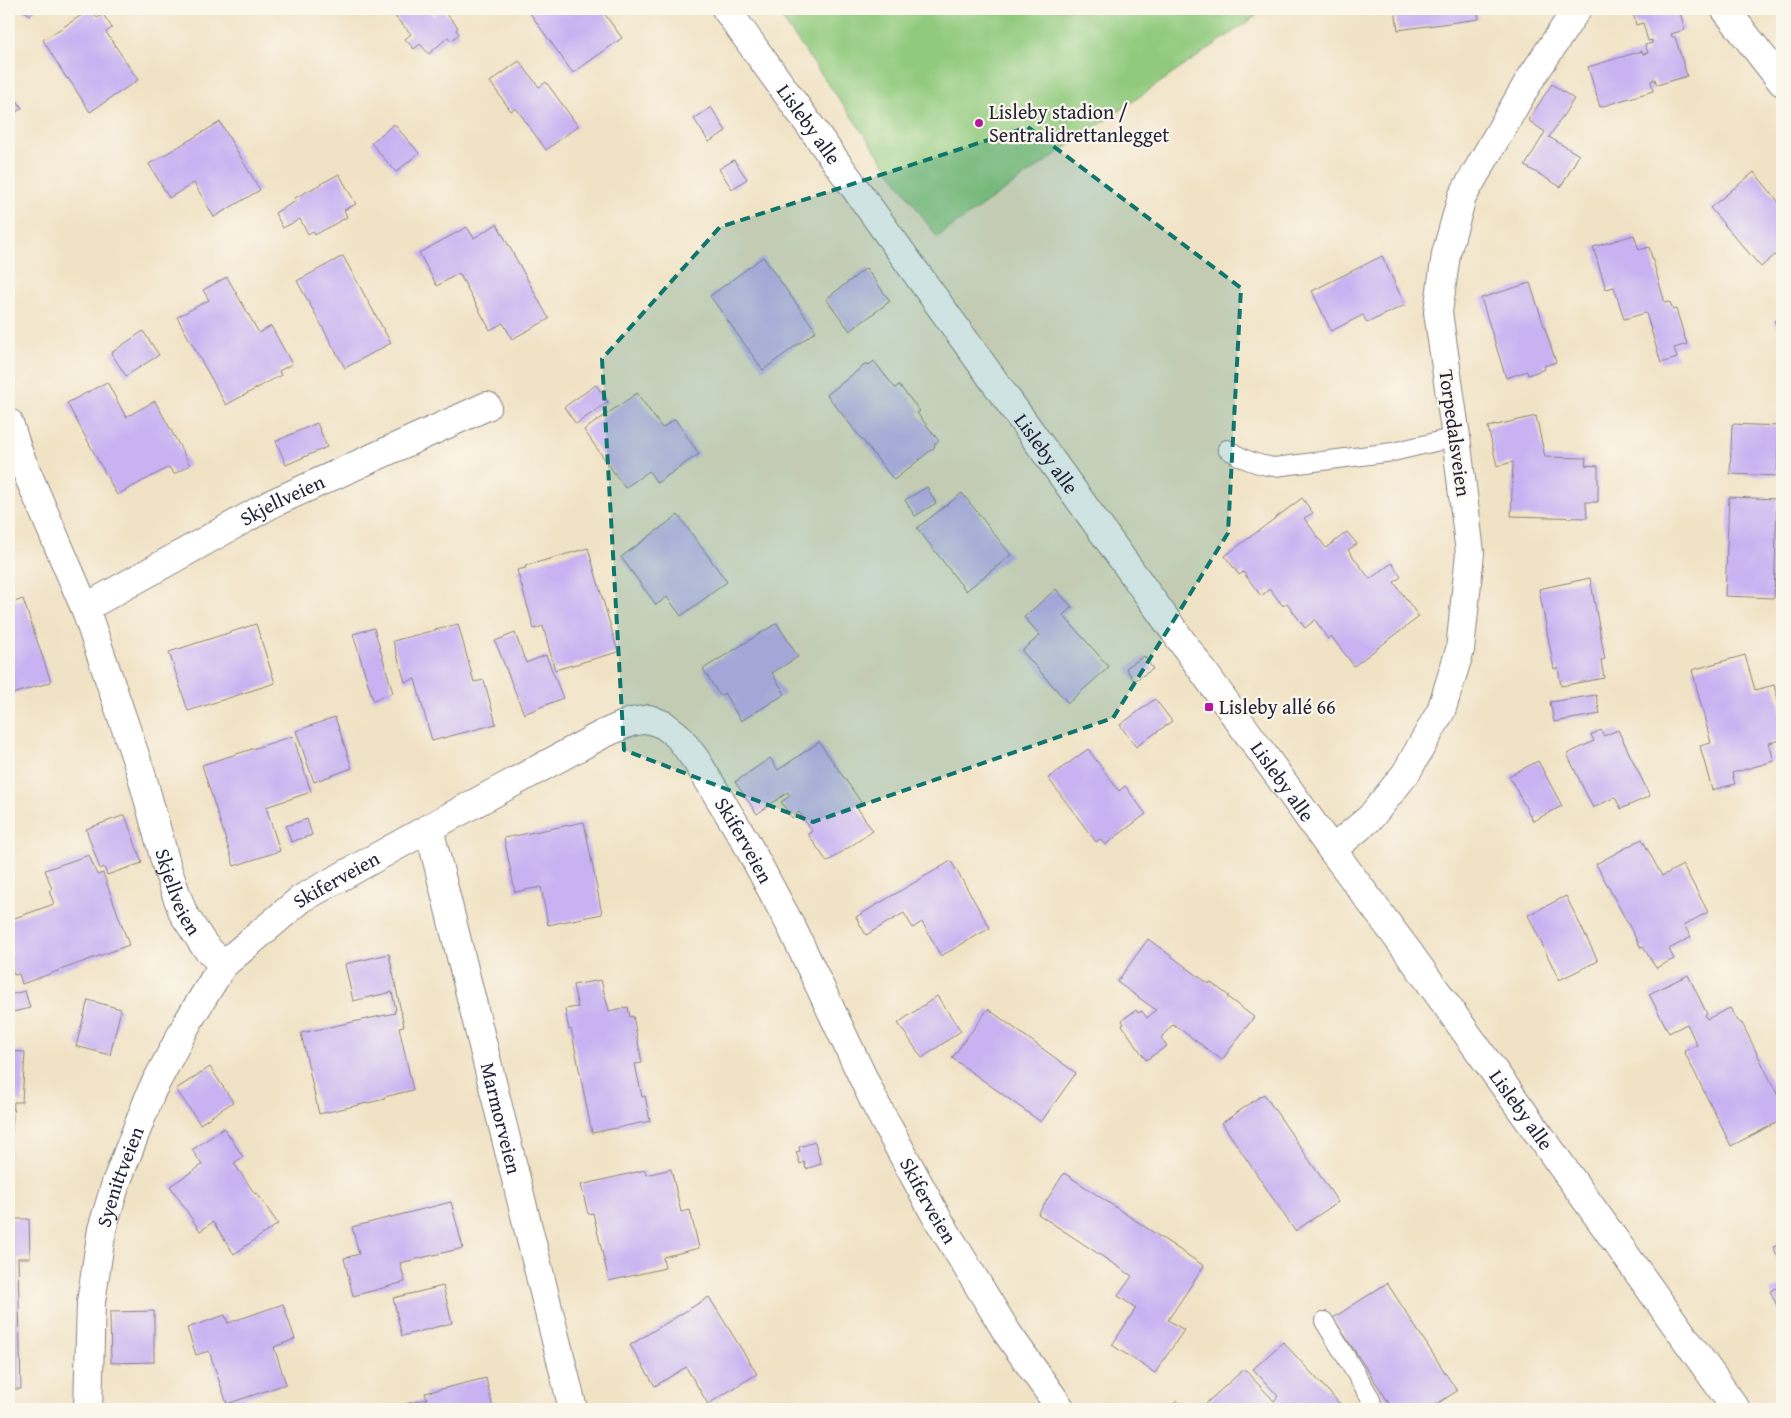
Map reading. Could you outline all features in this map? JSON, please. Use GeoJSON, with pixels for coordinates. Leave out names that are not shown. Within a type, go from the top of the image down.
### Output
{"type":"FeatureCollection","features":[{"type":"Feature","properties":{"kind":"street","name":"Lisleby alle"},"geometry":{"type":"LineString","coordinates":[[726,9],[1332,850],[1409,953],[1736,1409]]}},
{"type":"Feature","properties":{"kind":"street","name":"Torpedalsveien"},"geometry":{"type":"LineString","coordinates":[[1332,850],[1370,818],[1406,773],[1441,711],[1460,650],[1470,553],[1438,312],[1446,254],[1462,197],[1529,81],[1577,9]]}},
{"type":"Feature","properties":{"kind":"street"},"geometry":{"type":"LineString","coordinates":[[1725,9],[1782,82]]}},
{"type":"Feature","properties":{"kind":"street","name":"Skjellveien"},"geometry":{"type":"LineString","coordinates":[[85,608],[273,503],[486,406]]}},
{"type":"Feature","properties":{"kind":"street","name":"Skjellveien"},"geometry":{"type":"LineString","coordinates":[[9,423],[19,454],[85,608],[141,773],[168,871],[183,913],[204,944],[223,965]]}},
{"type":"Feature","properties":{"kind":"street","name":"Skiferveien"},"geometry":{"type":"LineString","coordinates":[[223,965],[300,899],[429,828],[603,734],[631,722],[649,719],[664,725],[678,736],[696,760],[736,826],[788,920],[876,1104],[936,1216],[1008,1334],[1061,1409]]}},
{"type":"Feature","properties":{"kind":"street","name":"Marmorveien"},"geometry":{"type":"LineString","coordinates":[[429,828],[573,1409]]}},
{"type":"Feature","properties":{"kind":"street","name":"Syenittveien"},"geometry":{"type":"LineString","coordinates":[[88,1409],[91,1302],[102,1229],[116,1183],[152,1090],[189,1020],[223,965]]}},
{"type":"Feature","properties":{"kind":"lane"},"geometry":{"type":"LineString","coordinates":[[1227,449],[1243,459],[1260,466],[1275,467],[1393,452],[1456,437]]}},
{"type":"Feature","properties":{"kind":"lane"},"geometry":{"type":"LineString","coordinates":[[1324,1321],[1370,1397],[1374,1409]]}},
{"type":"Feature","properties":{"kind":"highlighted area"},"geometry":{"type":"Polygon","coordinates":[[[1028,127],[1241,288],[1228,533],[1113,718],[813,822],[624,750],[602,359],[720,227],[1028,127]]]}},
{"type":"Feature","properties":{"kind":"green space","name":"Lisleby stadion / Sentralidrettanlegget"},"geometry":{"type":"Polygon","coordinates":[[[775,9],[1266,9],[937,237],[775,9]]]}},
{"type":"Feature","properties":{"kind":"building"},"geometry":{"type":"Polygon","coordinates":[[[20,9],[35,9],[31,15],[20,9]]]}},
{"type":"Feature","properties":{"kind":"building"},"geometry":{"type":"Polygon","coordinates":[[[91,9],[97,18],[103,14],[112,28],[106,32],[138,80],[90,112],[43,40],[91,9]]]}},
{"type":"Feature","properties":{"kind":"building"},"geometry":{"type":"Polygon","coordinates":[[[388,9],[428,9],[434,16],[442,9],[458,27],[456,30],[459,34],[451,41],[448,37],[429,54],[420,44],[414,49],[405,39],[411,34],[388,9]]]}},
{"type":"Feature","properties":{"kind":"building"},"geometry":{"type":"Polygon","coordinates":[[[534,9],[601,9],[622,38],[573,73],[529,12],[534,9]]]}},
{"type":"Feature","properties":{"kind":"building"},"geometry":{"type":"Polygon","coordinates":[[[1395,9],[1477,9],[1479,19],[1398,30],[1395,9]]]}},
{"type":"Feature","properties":{"kind":"building"},"geometry":{"type":"Polygon","coordinates":[[[1632,9],[1679,9],[1685,30],[1671,34],[1672,37],[1675,37],[1687,76],[1657,85],[1655,79],[1651,81],[1653,91],[1600,107],[1588,67],[1642,51],[1643,54],[1648,53],[1645,45],[1652,43],[1652,40],[1648,41],[1643,23],[1636,25],[1632,9]]]}},
{"type":"Feature","properties":{"kind":"building"},"geometry":{"type":"Polygon","coordinates":[[[519,61],[539,87],[546,82],[578,126],[546,150],[516,108],[511,111],[490,82],[519,61]]]}},
{"type":"Feature","properties":{"kind":"building"},"geometry":{"type":"Polygon","coordinates":[[[1552,84],[1574,99],[1549,137],[1579,155],[1561,187],[1525,166],[1545,132],[1528,120],[1552,84]]]}},
{"type":"Feature","properties":{"kind":"building"},"geometry":{"type":"Polygon","coordinates":[[[9,88],[22,108],[9,117],[9,88]]]}},
{"type":"Feature","properties":{"kind":"building"},"geometry":{"type":"Polygon","coordinates":[[[711,107],[726,131],[709,142],[694,119],[711,107]]]}},
{"type":"Feature","properties":{"kind":"building"},"geometry":{"type":"Polygon","coordinates":[[[220,122],[260,190],[214,217],[194,183],[169,198],[149,164],[220,122]]]}},
{"type":"Feature","properties":{"kind":"building"},"geometry":{"type":"Polygon","coordinates":[[[394,124],[419,153],[396,172],[371,143],[394,124]]]}},
{"type":"Feature","properties":{"kind":"building"},"geometry":{"type":"Polygon","coordinates":[[[734,160],[747,179],[732,189],[719,169],[734,160]]]}},
{"type":"Feature","properties":{"kind":"building"},"geometry":{"type":"Polygon","coordinates":[[[1754,172],[1782,206],[1782,249],[1761,267],[1710,208],[1754,172]]]}},
{"type":"Feature","properties":{"kind":"building"},"geometry":{"type":"Polygon","coordinates":[[[339,174],[356,204],[344,210],[347,217],[315,235],[313,231],[308,234],[300,219],[283,228],[275,213],[296,201],[295,198],[339,174]]]}},
{"type":"Feature","properties":{"kind":"building"},"geometry":{"type":"Polygon","coordinates":[[[497,224],[549,319],[512,339],[503,323],[490,330],[459,273],[437,286],[419,253],[467,227],[474,238],[497,224]]]}},
{"type":"Feature","properties":{"kind":"building"},"geometry":{"type":"Polygon","coordinates":[[[1634,235],[1639,250],[1649,247],[1665,303],[1670,302],[1673,310],[1676,309],[1687,344],[1674,348],[1677,358],[1661,363],[1646,313],[1624,319],[1614,287],[1606,289],[1593,247],[1634,235]]]}},
{"type":"Feature","properties":{"kind":"building"},"geometry":{"type":"Polygon","coordinates":[[[343,256],[391,343],[345,368],[297,281],[343,256]]]}},
{"type":"Feature","properties":{"kind":"building"},"geometry":{"type":"Polygon","coordinates":[[[1382,256],[1405,305],[1367,323],[1363,315],[1331,331],[1312,291],[1382,256]]]}},
{"type":"Feature","properties":{"kind":"building"},"geometry":{"type":"Polygon","coordinates":[[[763,257],[816,331],[763,370],[710,296],[763,257]]]}},
{"type":"Feature","properties":{"kind":"building"},"geometry":{"type":"Polygon","coordinates":[[[866,268],[890,301],[850,331],[826,299],[866,268]]]}},
{"type":"Feature","properties":{"kind":"building"},"geometry":{"type":"Polygon","coordinates":[[[227,277],[259,333],[271,326],[292,364],[279,371],[281,375],[226,405],[177,317],[209,300],[203,290],[227,277]]]}},
{"type":"Feature","properties":{"kind":"building"},"geometry":{"type":"Polygon","coordinates":[[[1530,283],[1556,362],[1544,366],[1545,369],[1528,375],[1527,371],[1506,378],[1481,298],[1530,283]]]}},
{"type":"Feature","properties":{"kind":"building"},"geometry":{"type":"Polygon","coordinates":[[[1782,317],[1782,336],[1774,321],[1782,317]]]}},
{"type":"Feature","properties":{"kind":"building"},"geometry":{"type":"Polygon","coordinates":[[[143,331],[159,355],[126,376],[111,353],[143,331]]]}},
{"type":"Feature","properties":{"kind":"building"},"geometry":{"type":"Polygon","coordinates":[[[874,361],[895,388],[899,385],[920,411],[917,413],[939,441],[934,445],[935,447],[894,480],[827,395],[867,363],[869,365],[874,361]]]}},
{"type":"Feature","properties":{"kind":"building"},"geometry":{"type":"Polygon","coordinates":[[[107,382],[126,417],[155,401],[190,465],[174,474],[169,467],[117,495],[67,403],[107,382]]]}},
{"type":"Feature","properties":{"kind":"building"},"geometry":{"type":"Polygon","coordinates":[[[596,385],[608,402],[576,424],[564,407],[596,385]]]}},
{"type":"Feature","properties":{"kind":"building"},"geometry":{"type":"Polygon","coordinates":[[[637,393],[662,428],[675,419],[699,454],[657,483],[649,471],[625,488],[584,430],[637,393]]]}},
{"type":"Feature","properties":{"kind":"building"},"geometry":{"type":"Polygon","coordinates":[[[1536,416],[1545,457],[1586,458],[1585,465],[1598,466],[1598,502],[1586,502],[1587,518],[1511,516],[1513,462],[1497,466],[1488,427],[1536,416]]]}},
{"type":"Feature","properties":{"kind":"building"},"geometry":{"type":"Polygon","coordinates":[[[317,423],[327,447],[286,465],[276,441],[317,423]]]}},
{"type":"Feature","properties":{"kind":"building"},"geometry":{"type":"Polygon","coordinates":[[[1732,424],[1779,426],[1777,476],[1730,474],[1732,424]]]}},
{"type":"Feature","properties":{"kind":"building"},"geometry":{"type":"Polygon","coordinates":[[[927,487],[936,503],[915,516],[905,500],[927,487]]]}},
{"type":"Feature","properties":{"kind":"building"},"geometry":{"type":"Polygon","coordinates":[[[962,493],[1011,555],[966,591],[917,528],[962,493]]]}},
{"type":"Feature","properties":{"kind":"building"},"geometry":{"type":"Polygon","coordinates":[[[1729,497],[1777,499],[1774,598],[1725,596],[1729,497]]]}},
{"type":"Feature","properties":{"kind":"building"},"geometry":{"type":"Polygon","coordinates":[[[1302,498],[1313,513],[1304,518],[1326,548],[1347,532],[1357,544],[1348,550],[1370,579],[1392,563],[1401,577],[1394,582],[1419,617],[1354,666],[1331,636],[1328,639],[1315,620],[1305,628],[1287,603],[1283,606],[1270,589],[1261,596],[1243,572],[1239,575],[1225,556],[1302,498]]]}},
{"type":"Feature","properties":{"kind":"building"},"geometry":{"type":"Polygon","coordinates":[[[678,515],[727,582],[681,616],[667,597],[656,605],[621,557],[678,515]]]}},
{"type":"Feature","properties":{"kind":"building"},"geometry":{"type":"Polygon","coordinates":[[[588,548],[618,652],[555,670],[543,626],[534,629],[517,570],[588,548]]]}},
{"type":"Feature","properties":{"kind":"building"},"geometry":{"type":"Polygon","coordinates":[[[1590,578],[1605,659],[1601,660],[1604,678],[1561,686],[1558,668],[1554,669],[1539,589],[1590,578]]]}},
{"type":"Feature","properties":{"kind":"building"},"geometry":{"type":"Polygon","coordinates":[[[1056,589],[1072,607],[1063,615],[1109,667],[1068,703],[1022,651],[1040,635],[1024,617],[1056,589]]]}},
{"type":"Feature","properties":{"kind":"building"},"geometry":{"type":"Polygon","coordinates":[[[23,599],[51,682],[9,695],[9,604],[23,599]]]}},
{"type":"Feature","properties":{"kind":"building"},"geometry":{"type":"Polygon","coordinates":[[[777,623],[798,657],[772,673],[785,694],[741,721],[724,693],[720,696],[703,669],[777,623]]]}},
{"type":"Feature","properties":{"kind":"building"},"geometry":{"type":"Polygon","coordinates":[[[256,624],[275,683],[188,711],[169,652],[256,624]]]}},
{"type":"Feature","properties":{"kind":"building"},"geometry":{"type":"Polygon","coordinates":[[[458,624],[474,682],[484,680],[496,724],[432,741],[415,679],[405,682],[393,641],[458,624]]]}},
{"type":"Feature","properties":{"kind":"building"},"geometry":{"type":"Polygon","coordinates":[[[374,628],[393,693],[373,700],[353,634],[374,628]]]}},
{"type":"Feature","properties":{"kind":"building"},"geometry":{"type":"Polygon","coordinates":[[[515,633],[526,663],[546,655],[563,698],[524,714],[495,641],[515,633]]]}},
{"type":"Feature","properties":{"kind":"building"},"geometry":{"type":"Polygon","coordinates":[[[1745,655],[1755,690],[1774,685],[1782,716],[1782,740],[1769,743],[1774,761],[1732,773],[1735,784],[1712,790],[1700,746],[1711,743],[1692,670],[1745,655]]]}},
{"type":"Feature","properties":{"kind":"building"},"geometry":{"type":"Polygon","coordinates":[[[1144,656],[1153,669],[1134,681],[1126,668],[1144,656]]]}},
{"type":"Feature","properties":{"kind":"building"},"geometry":{"type":"Polygon","coordinates":[[[1596,695],[1600,714],[1554,722],[1550,702],[1596,695]]]}},
{"type":"Feature","properties":{"kind":"building"},"geometry":{"type":"Polygon","coordinates":[[[1155,699],[1172,721],[1136,747],[1120,725],[1155,699]]]}},
{"type":"Feature","properties":{"kind":"building"},"geometry":{"type":"Polygon","coordinates":[[[335,717],[352,768],[314,782],[296,731],[335,717]]]}},
{"type":"Feature","properties":{"kind":"building"},"geometry":{"type":"Polygon","coordinates":[[[1601,730],[1604,736],[1618,730],[1650,796],[1621,809],[1615,797],[1593,808],[1567,754],[1594,741],[1591,735],[1601,730]]]}},
{"type":"Feature","properties":{"kind":"building"},"geometry":{"type":"Polygon","coordinates":[[[293,736],[311,792],[266,807],[280,851],[234,866],[202,765],[293,736]]]}},
{"type":"Feature","properties":{"kind":"building"},"geometry":{"type":"Polygon","coordinates":[[[819,742],[861,802],[856,806],[873,831],[827,862],[808,834],[812,831],[799,812],[792,818],[781,802],[790,796],[788,792],[757,814],[735,782],[770,758],[778,770],[819,742]]]}},
{"type":"Feature","properties":{"kind":"building"},"geometry":{"type":"Polygon","coordinates":[[[1088,749],[1119,791],[1125,786],[1146,814],[1105,845],[1100,839],[1096,842],[1048,778],[1088,749]]]}},
{"type":"Feature","properties":{"kind":"building"},"geometry":{"type":"Polygon","coordinates":[[[1538,761],[1562,806],[1533,821],[1509,776],[1538,761]]]}},
{"type":"Feature","properties":{"kind":"building"},"geometry":{"type":"Polygon","coordinates":[[[125,815],[142,863],[107,875],[104,867],[100,869],[86,829],[125,815]]]}},
{"type":"Feature","properties":{"kind":"building"},"geometry":{"type":"Polygon","coordinates":[[[307,819],[312,835],[291,842],[286,826],[307,819]]]}},
{"type":"Feature","properties":{"kind":"building"},"geometry":{"type":"Polygon","coordinates":[[[584,822],[602,914],[548,925],[541,887],[515,892],[504,838],[584,822]]]}},
{"type":"Feature","properties":{"kind":"building"},"geometry":{"type":"Polygon","coordinates":[[[1642,839],[1662,876],[1683,865],[1708,912],[1684,925],[1691,937],[1669,949],[1674,959],[1656,968],[1643,947],[1641,948],[1596,864],[1642,839]]]}},
{"type":"Feature","properties":{"kind":"building"},"geometry":{"type":"Polygon","coordinates":[[[89,855],[97,875],[103,873],[129,945],[22,984],[19,974],[14,975],[9,959],[12,955],[9,946],[9,920],[54,904],[49,891],[52,889],[45,870],[89,855]]]}},
{"type":"Feature","properties":{"kind":"building"},"geometry":{"type":"Polygon","coordinates":[[[951,861],[990,928],[941,956],[922,922],[913,928],[904,913],[866,935],[856,917],[951,861]]]}},
{"type":"Feature","properties":{"kind":"building"},"geometry":{"type":"Polygon","coordinates":[[[1566,896],[1598,961],[1559,980],[1528,915],[1566,896]]]}},
{"type":"Feature","properties":{"kind":"building"},"geometry":{"type":"Polygon","coordinates":[[[1148,939],[1209,984],[1210,982],[1254,1017],[1222,1060],[1173,1024],[1161,1038],[1167,1046],[1146,1060],[1122,1025],[1124,1024],[1122,1020],[1136,1010],[1138,1013],[1142,1011],[1147,1018],[1156,1010],[1117,982],[1148,939]]]}},
{"type":"Feature","properties":{"kind":"building"},"geometry":{"type":"Polygon","coordinates":[[[389,954],[404,1026],[399,1027],[413,1090],[384,1097],[385,1099],[319,1114],[301,1033],[395,1013],[392,992],[353,1001],[345,964],[389,954]]]}},
{"type":"Feature","properties":{"kind":"building"},"geometry":{"type":"Polygon","coordinates":[[[1688,975],[1707,1014],[1705,1015],[1707,1019],[1730,1008],[1736,1019],[1742,1023],[1782,1104],[1782,1120],[1731,1146],[1684,1051],[1697,1045],[1687,1024],[1669,1033],[1649,994],[1688,975]]]}},
{"type":"Feature","properties":{"kind":"building"},"geometry":{"type":"Polygon","coordinates":[[[601,980],[609,1011],[628,1007],[630,1017],[633,1016],[642,1063],[635,1064],[642,1097],[645,1096],[650,1121],[592,1133],[571,1029],[569,1030],[565,1009],[578,1007],[573,985],[601,980]]]}},
{"type":"Feature","properties":{"kind":"building"},"geometry":{"type":"Polygon","coordinates":[[[25,991],[30,1008],[9,1013],[9,995],[25,991]]]}},
{"type":"Feature","properties":{"kind":"building"},"geometry":{"type":"Polygon","coordinates":[[[937,996],[961,1031],[922,1058],[898,1023],[937,996]]]}},
{"type":"Feature","properties":{"kind":"building"},"geometry":{"type":"Polygon","coordinates":[[[88,1000],[121,1009],[110,1055],[76,1046],[88,1000]]]}},
{"type":"Feature","properties":{"kind":"building"},"geometry":{"type":"Polygon","coordinates":[[[988,1009],[1076,1073],[1041,1122],[952,1058],[988,1009]]]}},
{"type":"Feature","properties":{"kind":"building"},"geometry":{"type":"Polygon","coordinates":[[[9,1051],[25,1052],[22,1102],[14,1102],[10,1158],[9,1158],[9,1051]]]}},
{"type":"Feature","properties":{"kind":"building"},"geometry":{"type":"Polygon","coordinates":[[[210,1067],[233,1102],[200,1124],[176,1089],[210,1067]]]}},
{"type":"Feature","properties":{"kind":"building"},"geometry":{"type":"Polygon","coordinates":[[[1264,1094],[1338,1202],[1295,1231],[1222,1123],[1264,1094]]]}},
{"type":"Feature","properties":{"kind":"building"},"geometry":{"type":"Polygon","coordinates":[[[224,1128],[243,1157],[234,1163],[278,1224],[234,1254],[213,1222],[200,1231],[170,1186],[202,1165],[192,1150],[224,1128]]]}},
{"type":"Feature","properties":{"kind":"building"},"geometry":{"type":"Polygon","coordinates":[[[815,1142],[821,1164],[806,1169],[804,1162],[800,1164],[796,1152],[800,1151],[799,1147],[815,1142]]]}},
{"type":"Feature","properties":{"kind":"building"},"geometry":{"type":"Polygon","coordinates":[[[671,1169],[681,1212],[690,1210],[699,1248],[663,1257],[665,1268],[609,1281],[593,1213],[588,1214],[581,1185],[645,1170],[646,1175],[671,1169]]]}},
{"type":"Feature","properties":{"kind":"building"},"geometry":{"type":"Polygon","coordinates":[[[1064,1173],[1204,1266],[1168,1320],[1184,1330],[1155,1373],[1112,1345],[1136,1308],[1118,1296],[1132,1276],[1038,1214],[1064,1173]]]}},
{"type":"Feature","properties":{"kind":"building"},"geometry":{"type":"Polygon","coordinates":[[[451,1202],[463,1248],[400,1263],[405,1282],[353,1296],[344,1258],[359,1254],[352,1227],[451,1202]]]}},
{"type":"Feature","properties":{"kind":"building"},"geometry":{"type":"Polygon","coordinates":[[[9,1219],[29,1219],[30,1258],[18,1258],[21,1389],[14,1389],[13,1353],[9,1353],[9,1219]]]}},
{"type":"Feature","properties":{"kind":"building"},"geometry":{"type":"Polygon","coordinates":[[[1782,1243],[1782,1266],[1773,1247],[1782,1243]]]}},
{"type":"Feature","properties":{"kind":"building"},"geometry":{"type":"Polygon","coordinates":[[[1387,1283],[1457,1391],[1429,1409],[1393,1409],[1333,1318],[1387,1283]]]}},
{"type":"Feature","properties":{"kind":"building"},"geometry":{"type":"Polygon","coordinates":[[[1782,1285],[1782,1313],[1781,1314],[1770,1291],[1782,1285]]]}},
{"type":"Feature","properties":{"kind":"building"},"geometry":{"type":"Polygon","coordinates":[[[443,1286],[452,1323],[402,1336],[393,1298],[443,1286]]]}},
{"type":"Feature","properties":{"kind":"building"},"geometry":{"type":"Polygon","coordinates":[[[709,1297],[757,1374],[708,1404],[686,1367],[655,1386],[630,1345],[709,1297]]]}},
{"type":"Feature","properties":{"kind":"building"},"geometry":{"type":"Polygon","coordinates":[[[283,1304],[295,1339],[274,1347],[286,1384],[227,1404],[209,1351],[196,1355],[187,1328],[225,1315],[228,1323],[283,1304]]]}},
{"type":"Feature","properties":{"kind":"building"},"geometry":{"type":"Polygon","coordinates":[[[154,1311],[154,1362],[111,1363],[110,1312],[154,1311]]]}},
{"type":"Feature","properties":{"kind":"building"},"geometry":{"type":"Polygon","coordinates":[[[1283,1342],[1339,1403],[1332,1409],[1204,1409],[1202,1407],[1244,1369],[1274,1401],[1278,1396],[1253,1369],[1283,1342]]]}},
{"type":"Feature","properties":{"kind":"building"},"geometry":{"type":"Polygon","coordinates":[[[486,1378],[493,1409],[396,1409],[396,1406],[427,1399],[425,1393],[486,1378]]]}},
{"type":"Feature","properties":{"kind":"building"},"geometry":{"type":"Polygon","coordinates":[[[1177,1401],[1185,1409],[1168,1409],[1177,1401]]]}},
{"type":"Feature","properties":{"kind":"place","name":"Lisleby stadion / Sentralidrettanlegget"},"geometry":{"type":"Point","coordinates":[979,123]}},
{"type":"Feature","properties":{"kind":"place","name":"Lisleby allé 66"},"geometry":{"type":"Point","coordinates":[1209,707]}}]}
